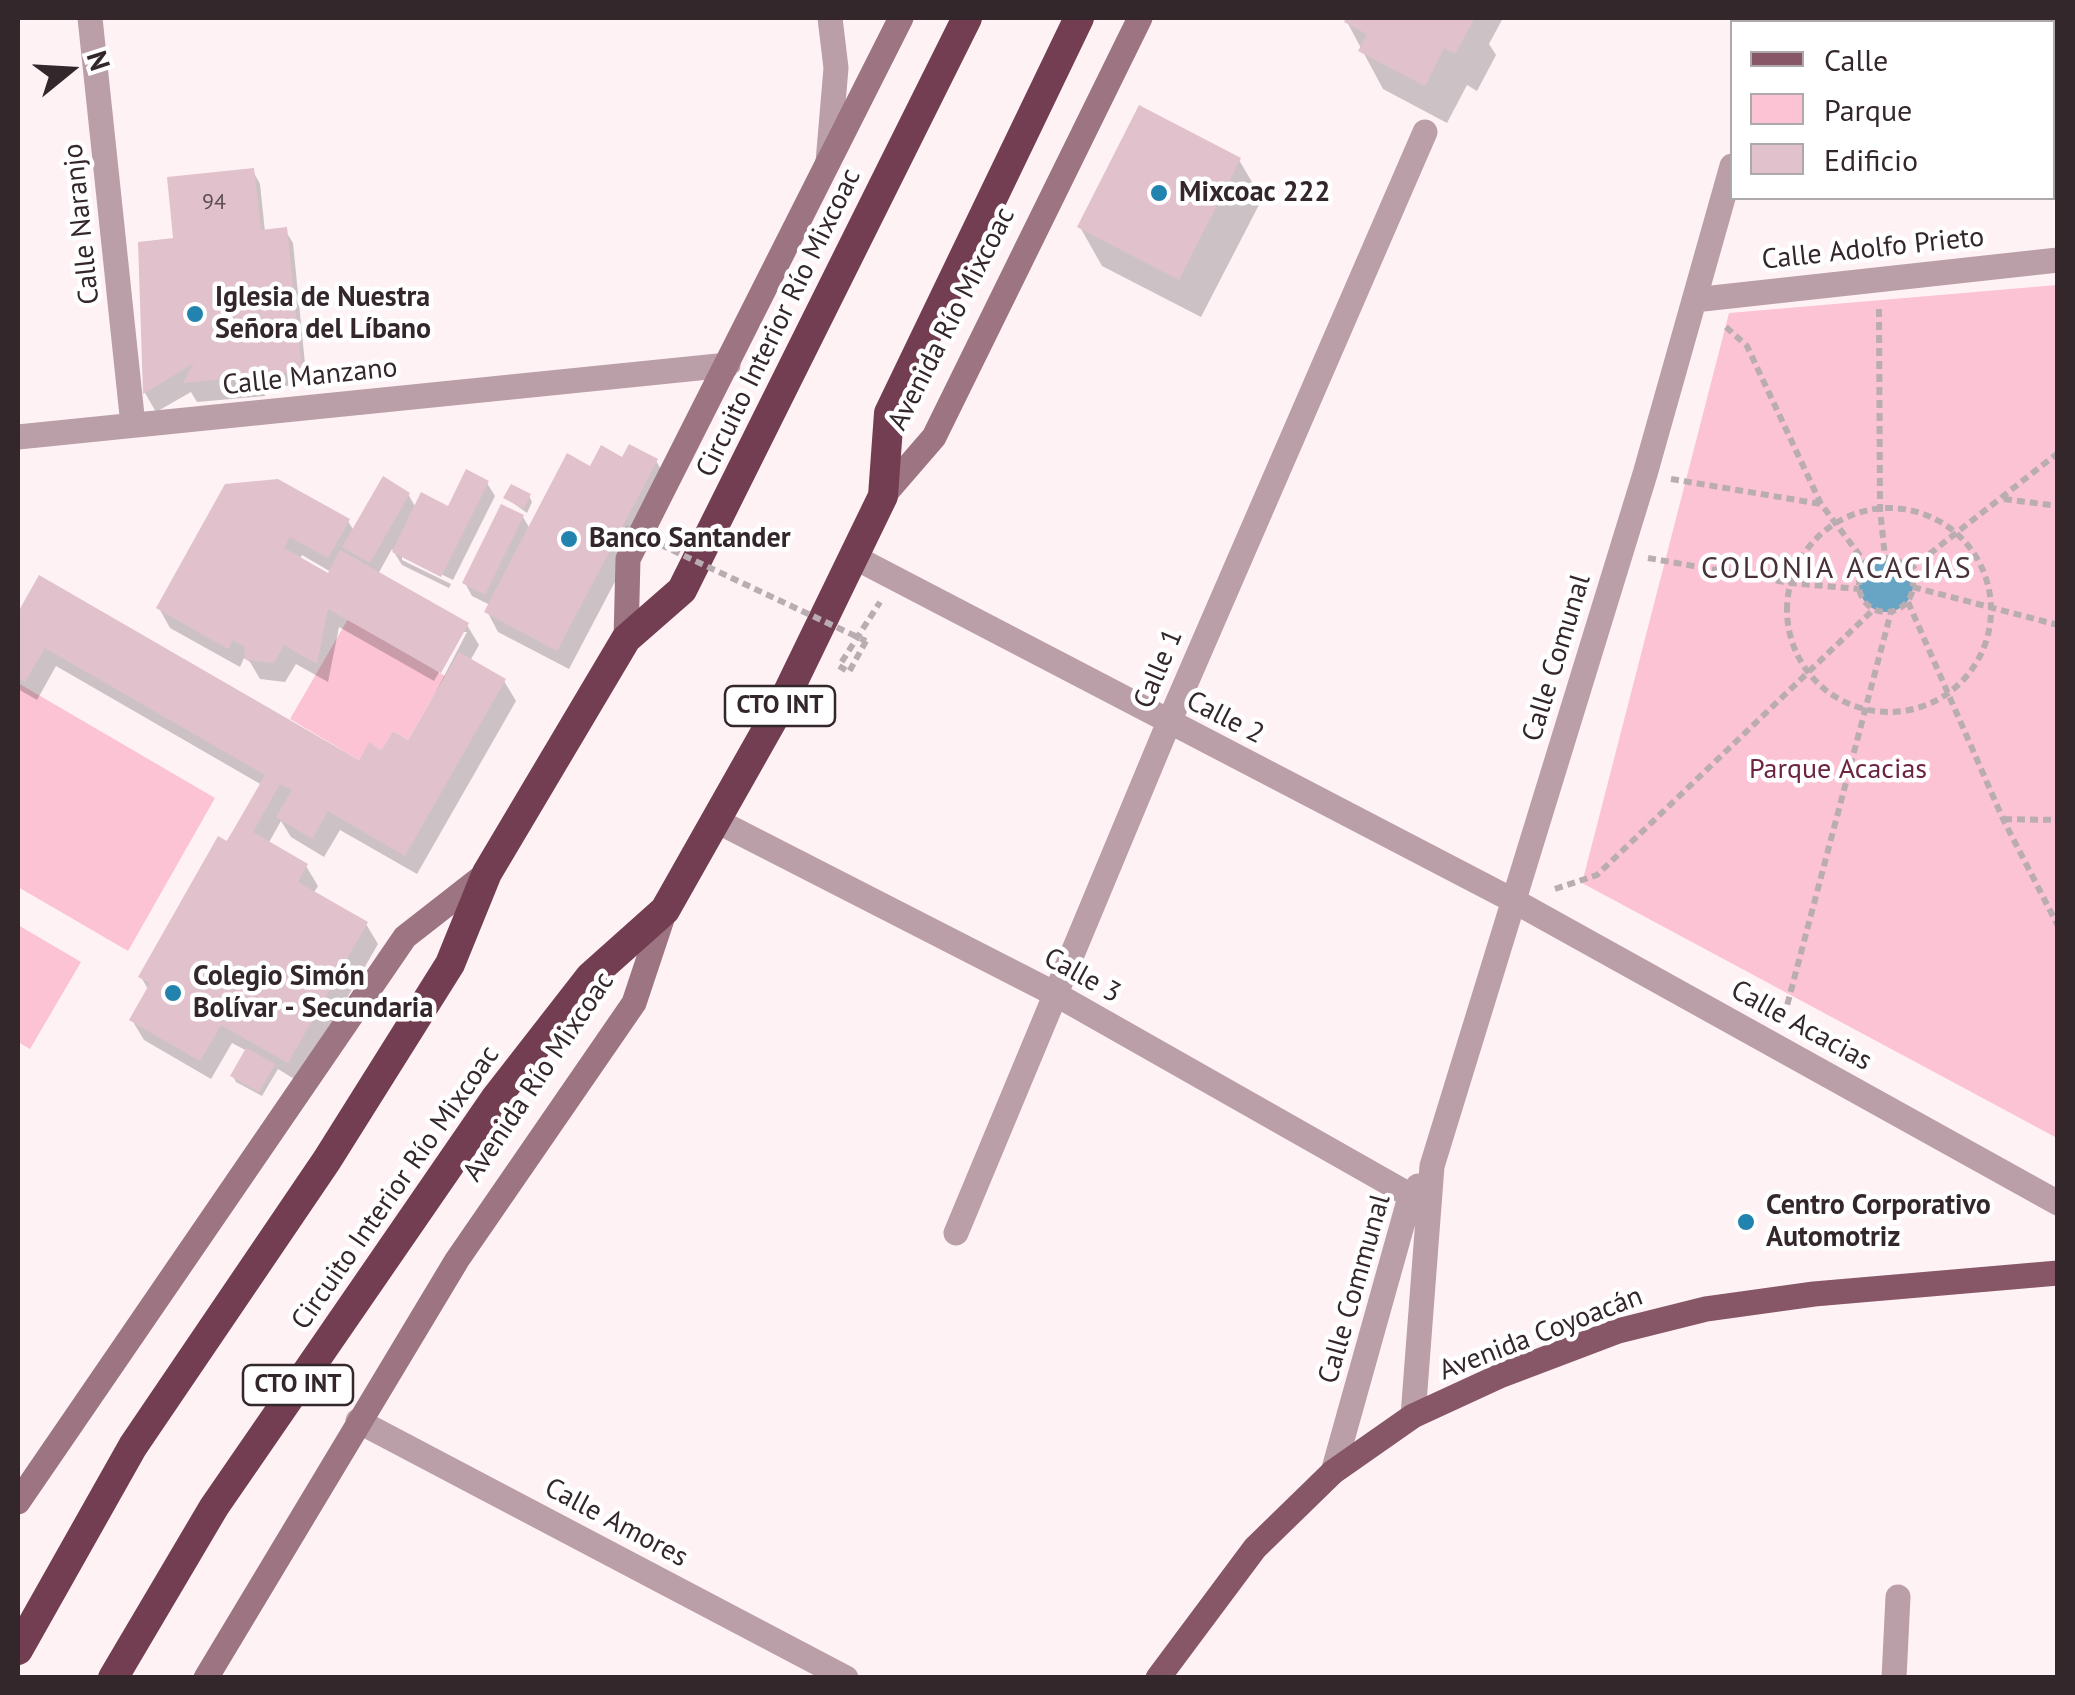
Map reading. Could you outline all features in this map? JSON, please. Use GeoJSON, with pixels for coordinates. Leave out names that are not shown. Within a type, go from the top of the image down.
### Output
{"type":"FeatureCollection","features":[{"type":"Feature","properties":{"kind":"highway","name":"Circuito Interior Río Mixcoac"},"geometry":{"type":"LineString","coordinates":[[626,639],[682,590],[967,18]]}},
{"type":"Feature","properties":{"kind":"highway","name":"CTO INT"},"geometry":{"type":"LineString","coordinates":[[884,496],[889,413],[1079,18]]}},
{"type":"Feature","properties":{"kind":"highway","name":"Avenida Río Mixcoac"},"geometry":{"type":"LineString","coordinates":[[666,910],[717,821],[884,496]]}},
{"type":"Feature","properties":{"kind":"highway"},"geometry":{"type":"LineString","coordinates":[[18,1650],[133,1446],[326,1160],[450,964],[487,873],[626,639]]}},
{"type":"Feature","properties":{"kind":"highway","name":"Circuito Interior Río Mixcoac"},"geometry":{"type":"LineString","coordinates":[[112,1678],[214,1508],[495,1100],[590,977],[666,910]]}},
{"type":"Feature","properties":{"kind":"main road"},"geometry":{"type":"LineString","coordinates":[[626,639],[628,559],[901,18]]}},
{"type":"Feature","properties":{"kind":"main road","name":"Avenida Río Mixcoac"},"geometry":{"type":"LineString","coordinates":[[884,496],[934,437],[1140,18]]}},
{"type":"Feature","properties":{"kind":"main road"},"geometry":{"type":"LineString","coordinates":[[18,1502],[406,937],[487,873]]}},
{"type":"Feature","properties":{"kind":"main road","name":"Avenida Río Mixcoac"},"geometry":{"type":"LineString","coordinates":[[206,1678],[358,1421],[514,1173],[634,1004],[666,910]]}},
{"type":"Feature","properties":{"kind":"main road","name":"Avenida Coyoacán"},"geometry":{"type":"LineString","coordinates":[[1158,1678],[1255,1548],[1333,1472],[1412,1416],[1502,1375],[1618,1332],[1706,1309],[1814,1294],[2058,1274]]}},
{"type":"Feature","properties":{"kind":"street","name":"Calle Naranjo"},"geometry":{"type":"LineString","coordinates":[[90,18],[133,425]]}},
{"type":"Feature","properties":{"kind":"street"},"geometry":{"type":"LineString","coordinates":[[827,166],[836,68],[830,18]]}},
{"type":"Feature","properties":{"kind":"street","name":"Calle 1"},"geometry":{"type":"LineString","coordinates":[[956,1233],[1169,722],[1425,132]]}},
{"type":"Feature","properties":{"kind":"street","name":"Calle Comunal"},"geometry":{"type":"LineString","coordinates":[[1432,1166],[1645,474],[1730,173]]}},
{"type":"Feature","properties":{"kind":"street","name":"Calle Adolfo Prieto"},"geometry":{"type":"LineString","coordinates":[[1694,300],[2058,260]]}},
{"type":"Feature","properties":{"kind":"street","name":"Calle Manzano"},"geometry":{"type":"LineString","coordinates":[[18,437],[728,365]]}},
{"type":"Feature","properties":{"kind":"street","name":"Calle 2"},"geometry":{"type":"LineString","coordinates":[[854,556],[1516,902]]}},
{"type":"Feature","properties":{"kind":"street","name":"Calle 3"},"geometry":{"type":"LineString","coordinates":[[717,821],[1057,995],[1420,1201]]}},
{"type":"Feature","properties":{"kind":"street","name":"Calle Acacias"},"geometry":{"type":"LineString","coordinates":[[1516,902],[2058,1203]]}},
{"type":"Feature","properties":{"kind":"street","name":"Calle Communal"},"geometry":{"type":"LineString","coordinates":[[1333,1472],[1432,1166]]}},
{"type":"Feature","properties":{"kind":"street"},"geometry":{"type":"LineString","coordinates":[[1412,1416],[1420,1201]]}},
{"type":"Feature","properties":{"kind":"street","name":"Calle Amores"},"geometry":{"type":"LineString","coordinates":[[358,1421],[846,1678]]}},
{"type":"Feature","properties":{"kind":"street"},"geometry":{"type":"LineString","coordinates":[[1894,1678],[1898,1597]]}},
{"type":"Feature","properties":{"kind":"path"},"geometry":{"type":"LineString","coordinates":[[1879,278],[1880,508],[1886,557]]}},
{"type":"Feature","properties":{"kind":"path"},"geometry":{"type":"LineString","coordinates":[[1694,300],[1746,346],[1821,504],[1866,565]]}},
{"type":"Feature","properties":{"kind":"path"},"geometry":{"type":"LineString","coordinates":[[1909,570],[2058,452]]}},
{"type":"Feature","properties":{"kind":"path"},"geometry":{"type":"LineString","coordinates":[[1645,474],[1821,504]]}},
{"type":"Feature","properties":{"kind":"path"},"geometry":{"type":"LineString","coordinates":[[2003,499],[2058,506]]}},
{"type":"Feature","properties":{"kind":"path"},"geometry":{"type":"LineString","coordinates":[[1880,508],[1908,510],[1957,534],[1976,557],[1992,608],[1986,642],[1972,670],[1951,692],[1924,707],[1894,713],[1864,710],[1834,696],[1808,673],[1793,646],[1787,615],[1790,584],[1815,539],[1836,523],[1880,508]]}},
{"type":"Feature","properties":{"kind":"path"},"geometry":{"type":"LineString","coordinates":[[624,528],[866,641],[849,672],[838,666],[895,577]]}},
{"type":"Feature","properties":{"kind":"path"},"geometry":{"type":"LineString","coordinates":[[1620,553],[1790,584],[1859,588]]}},
{"type":"Feature","properties":{"kind":"path"},"geometry":{"type":"LineString","coordinates":[[1866,565],[1886,557]]}},
{"type":"Feature","properties":{"kind":"path"},"geometry":{"type":"LineString","coordinates":[[1859,588],[1874,610],[1891,612],[1908,602],[1913,587],[1909,570],[1886,557]]}},
{"type":"Feature","properties":{"kind":"path"},"geometry":{"type":"LineString","coordinates":[[1859,588],[1866,565]]}},
{"type":"Feature","properties":{"kind":"path"},"geometry":{"type":"LineString","coordinates":[[1913,587],[2058,625]]}},
{"type":"Feature","properties":{"kind":"path"},"geometry":{"type":"LineString","coordinates":[[1908,602],[1951,692],[2004,820],[2058,926]]}},
{"type":"Feature","properties":{"kind":"path"},"geometry":{"type":"LineString","coordinates":[[1516,902],[1597,875],[1874,610]]}},
{"type":"Feature","properties":{"kind":"path"},"geometry":{"type":"LineString","coordinates":[[1776,1047],[1891,612]]}},
{"type":"Feature","properties":{"kind":"path"},"geometry":{"type":"LineString","coordinates":[[2004,820],[2058,820]]}},
{"type":"Feature","properties":{"kind":"green space","name":"Parque Acacias"},"geometry":{"type":"Polygon","coordinates":[[[2057,285],[2057,1138],[1582,883],[1729,313],[2057,285]]]}},
{"type":"Feature","properties":{"kind":"green space"},"geometry":{"type":"Polygon","coordinates":[[[348,619],[445,676],[408,740],[393,731],[381,750],[369,743],[359,760],[290,719],[348,619]]]}},
{"type":"Feature","properties":{"kind":"green space"},"geometry":{"type":"Polygon","coordinates":[[[18,683],[215,798],[128,951],[18,887],[18,683]]]}},
{"type":"Feature","properties":{"kind":"green space"},"geometry":{"type":"Polygon","coordinates":[[[18,925],[81,962],[30,1049],[18,1042],[18,925]]]}},
{"type":"Feature","properties":{"kind":"water"},"geometry":{"type":"Polygon","coordinates":[[[1886,558],[1905,566],[1913,585],[1905,604],[1886,612],[1867,604],[1859,585],[1867,566],[1886,558]]]}},
{"type":"Feature","properties":{"kind":"building"},"geometry":{"type":"Polygon","coordinates":[[[1346,18],[1475,18],[1455,54],[1444,48],[1425,86],[1358,51],[1367,34],[1344,22],[1346,18]]]}},
{"type":"Feature","properties":{"kind":"building","name":"Mixcoac 222"},"geometry":{"type":"Polygon","coordinates":[[[1139,105],[1241,158],[1179,280],[1077,227],[1139,105]]]}},
{"type":"Feature","properties":{"kind":"building"},"geometry":{"type":"Polygon","coordinates":[[[254,168],[261,230],[287,227],[302,371],[183,383],[194,363],[143,394],[138,242],[173,238],[167,177],[254,168]]]}},
{"type":"Feature","properties":{"kind":"building","name":"Banco Santander"},"geometry":{"type":"Polygon","coordinates":[[[629,444],[658,459],[557,651],[484,612],[567,453],[590,466],[601,445],[622,457],[629,444]]]}},
{"type":"Feature","properties":{"kind":"building"},"geometry":{"type":"Polygon","coordinates":[[[466,469],[489,481],[441,577],[392,552],[421,492],[448,506],[466,469]]]}},
{"type":"Feature","properties":{"kind":"building"},"geometry":{"type":"Polygon","coordinates":[[[383,476],[410,493],[370,563],[342,547],[383,476]]]}},
{"type":"Feature","properties":{"kind":"building"},"geometry":{"type":"Polygon","coordinates":[[[278,479],[350,519],[328,558],[290,537],[284,548],[328,573],[340,550],[469,623],[441,673],[328,609],[317,664],[284,645],[274,663],[246,660],[244,646],[233,640],[228,649],[156,608],[225,484],[278,479]]]}},
{"type":"Feature","properties":{"kind":"building"},"geometry":{"type":"Polygon","coordinates":[[[511,484],[531,494],[524,509],[503,498],[511,484]]]}},
{"type":"Feature","properties":{"kind":"building"},"geometry":{"type":"Polygon","coordinates":[[[501,504],[524,515],[485,595],[462,583],[501,504]]]}},
{"type":"Feature","properties":{"kind":"building"},"geometry":{"type":"Polygon","coordinates":[[[39,575],[359,760],[369,742],[381,750],[393,731],[408,740],[459,652],[506,679],[405,856],[328,811],[312,839],[276,817],[292,790],[280,784],[253,832],[308,864],[298,882],[368,922],[288,1063],[221,1025],[200,1061],[129,1020],[150,983],[138,977],[218,836],[227,841],[265,775],[45,648],[25,682],[18,677],[18,612],[39,575]]]}},
{"type":"Feature","properties":{"kind":"building"},"geometry":{"type":"Polygon","coordinates":[[[246,1048],[275,1064],[259,1092],[230,1076],[246,1048]]]}},
{"type":"Feature","properties":{"kind":"place","name":"Mixcoac 222"},"geometry":{"type":"Point","coordinates":[1159,193]}},
{"type":"Feature","properties":{"kind":"place","name":"Iglesia de Nuestra Señora del Líbano"},"geometry":{"type":"Point","coordinates":[195,314]}},
{"type":"Feature","properties":{"kind":"place","name":"Banco Santander"},"geometry":{"type":"Point","coordinates":[569,539]}},
{"type":"Feature","properties":{"kind":"place","name":"Colegio Simón Bolívar - Secundaria"},"geometry":{"type":"Point","coordinates":[173,993]}},
{"type":"Feature","properties":{"kind":"place","name":"Centro Corporativo Automotriz"},"geometry":{"type":"Point","coordinates":[1746,1222]}},
{"type":"Feature","properties":{"kind":"district","name":"COLONIA ACACIAS"},"geometry":{"type":"Point","coordinates":[1837,569]}}]}
